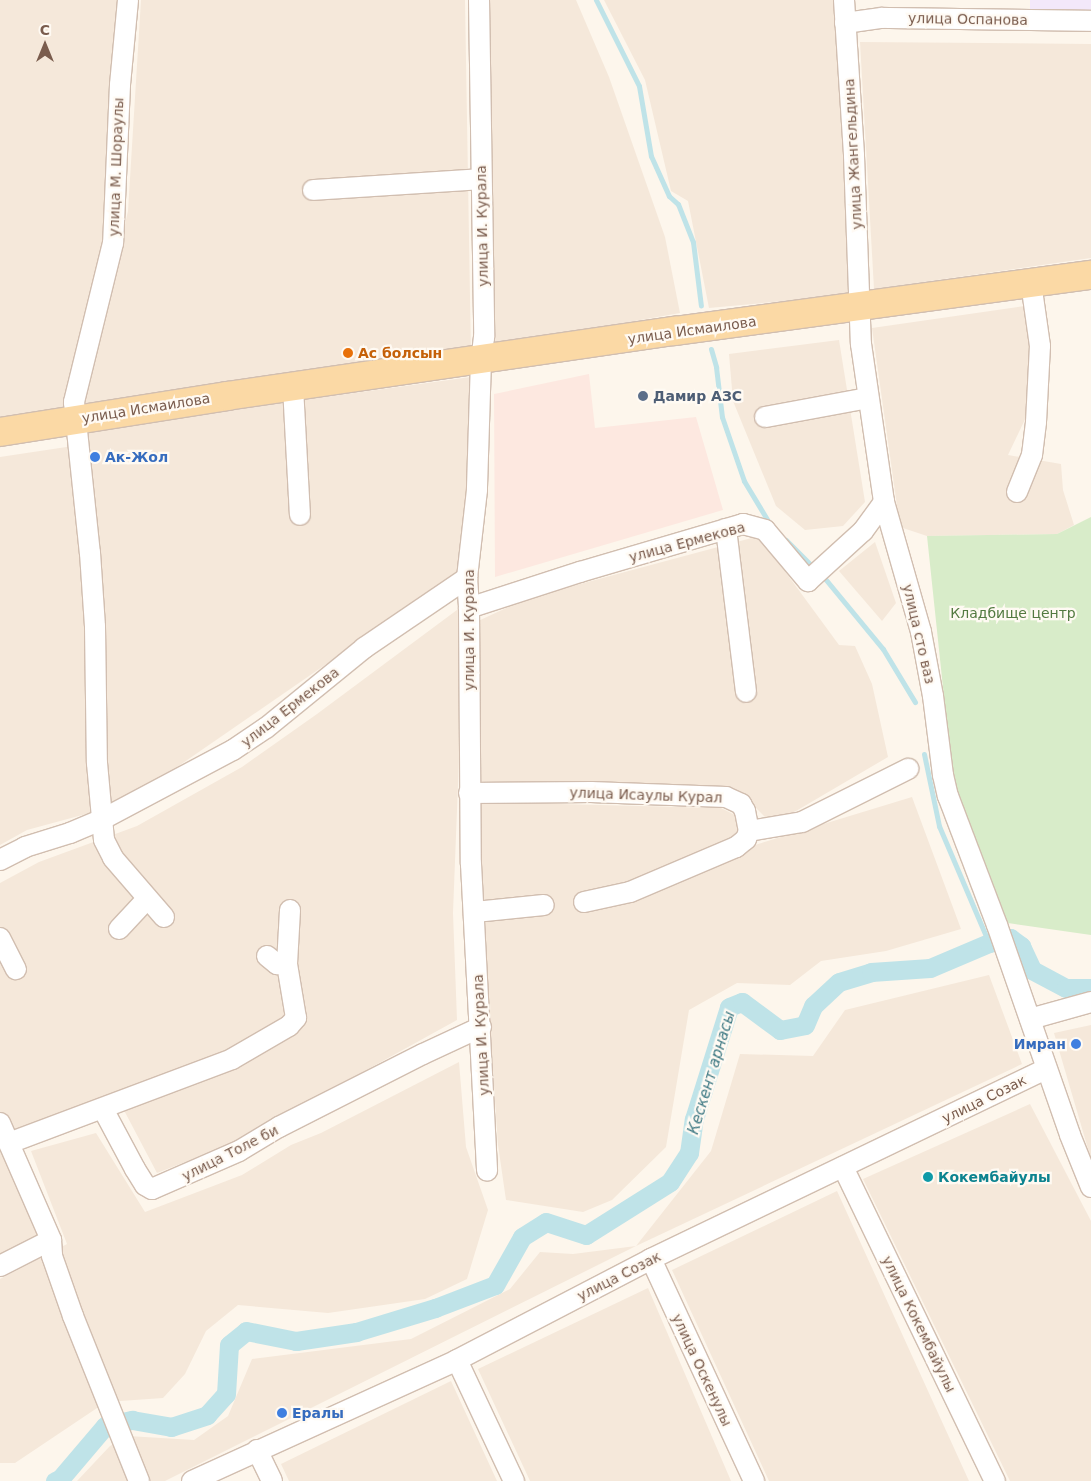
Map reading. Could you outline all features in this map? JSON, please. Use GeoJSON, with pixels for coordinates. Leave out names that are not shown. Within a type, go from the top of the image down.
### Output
{"type":"FeatureCollection","features":[{"type":"Feature","properties":{"kind":"main road","name":"улица Исмаилова"},"geometry":{"type":"LineString","coordinates":[[0,432],[292,387],[1091,275]]}},
{"type":"Feature","properties":{"kind":"street","name":"улица М. Шораулы"},"geometry":{"type":"LineString","coordinates":[[76,419],[74,402],[76,389],[113,243],[116,224],[120,85],[128,0]]}},
{"type":"Feature","properties":{"kind":"street","name":"улица И. Курала"},"geometry":{"type":"LineString","coordinates":[[479,0],[482,88],[481,179],[484,337],[481,360],[478,490],[467,578],[469,608],[469,793],[487,1171]]}},
{"type":"Feature","properties":{"kind":"street","name":"улица Жангельдина"},"geometry":{"type":"LineString","coordinates":[[844,0],[854,156],[860,307]]}},
{"type":"Feature","properties":{"kind":"street","name":"улица Оспанова"},"geometry":{"type":"LineString","coordinates":[[845,23],[882,18],[1091,21]]}},
{"type":"Feature","properties":{"kind":"street"},"geometry":{"type":"LineString","coordinates":[[313,190],[481,179]]}},
{"type":"Feature","properties":{"kind":"street"},"geometry":{"type":"LineString","coordinates":[[1017,492],[1032,455],[1036,422],[1040,346],[1031,283]]}},
{"type":"Feature","properties":{"kind":"street","name":"улица сто ваз"},"geometry":{"type":"LineString","coordinates":[[860,307],[861,344],[884,502],[922,632],[933,696],[943,775],[948,796],[997,925],[1046,1068],[1091,1187]]}},
{"type":"Feature","properties":{"kind":"street"},"geometry":{"type":"LineString","coordinates":[[292,387],[300,515]]}},
{"type":"Feature","properties":{"kind":"street"},"geometry":{"type":"LineString","coordinates":[[765,417],[868,398]]}},
{"type":"Feature","properties":{"kind":"street"},"geometry":{"type":"LineString","coordinates":[[76,419],[90,553],[95,627],[97,763],[106,846],[147,899],[164,917]]}},
{"type":"Feature","properties":{"kind":"street","name":"улица Ермекова"},"geometry":{"type":"LineString","coordinates":[[469,608],[580,572],[743,524],[765,530],[808,581],[863,531],[884,502]]}},
{"type":"Feature","properties":{"kind":"street"},"geometry":{"type":"LineString","coordinates":[[726,529],[746,692]]}},
{"type":"Feature","properties":{"kind":"street","name":"улица Ермекова"},"geometry":{"type":"LineString","coordinates":[[0,860],[25,847],[70,833],[102,819],[232,750],[273,722],[364,648],[467,578]]}},
{"type":"Feature","properties":{"kind":"street"},"geometry":{"type":"LineString","coordinates":[[584,902],[630,892],[736,847],[746,839],[749,831],[802,822],[908,769]]}},
{"type":"Feature","properties":{"kind":"street","name":"улица Исаулы Курал"},"geometry":{"type":"LineString","coordinates":[[469,793],[591,792],[726,797],[741,804],[748,820],[749,831]]}},
{"type":"Feature","properties":{"kind":"street"},"geometry":{"type":"LineString","coordinates":[[119,929],[147,899]]}},
{"type":"Feature","properties":{"kind":"street"},"geometry":{"type":"LineString","coordinates":[[475,912],[544,905]]}},
{"type":"Feature","properties":{"kind":"street"},"geometry":{"type":"LineString","coordinates":[[9,1143],[232,1059],[289,1026],[296,1018],[287,964],[290,910]]}},
{"type":"Feature","properties":{"kind":"street"},"geometry":{"type":"LineString","coordinates":[[0,938],[16,969]]}},
{"type":"Feature","properties":{"kind":"street"},"geometry":{"type":"LineString","coordinates":[[267,956],[277,964],[287,964]]}},
{"type":"Feature","properties":{"kind":"street"},"geometry":{"type":"LineString","coordinates":[[1030,1019],[1091,1002]]}},
{"type":"Feature","properties":{"kind":"street","name":"улица Толе би"},"geometry":{"type":"LineString","coordinates":[[103,1109],[134,1169],[145,1185],[152,1189],[239,1151],[279,1128],[423,1054],[481,1027]]}},
{"type":"Feature","properties":{"kind":"street","name":"улица Созак"},"geometry":{"type":"LineString","coordinates":[[192,1481],[457,1360],[651,1259],[1046,1068]]}},
{"type":"Feature","properties":{"kind":"street"},"geometry":{"type":"LineString","coordinates":[[0,1123],[52,1240],[52,1256],[67,1298],[139,1481]]}},
{"type":"Feature","properties":{"kind":"street","name":"улица Кокембайулы"},"geometry":{"type":"LineString","coordinates":[[843,1167],[995,1481]]}},
{"type":"Feature","properties":{"kind":"street"},"geometry":{"type":"LineString","coordinates":[[0,1266],[52,1240]]}},
{"type":"Feature","properties":{"kind":"street","name":"улица Оскенулы"},"geometry":{"type":"LineString","coordinates":[[651,1259],[754,1481]]}},
{"type":"Feature","properties":{"kind":"street"},"geometry":{"type":"LineString","coordinates":[[457,1360],[514,1481]]}},
{"type":"Feature","properties":{"kind":"street"},"geometry":{"type":"LineString","coordinates":[[257,1450],[272,1481]]}},
{"type":"Feature","properties":{"kind":"shaded area"},"geometry":{"type":"Polygon","coordinates":[[[0,0],[121,0],[113,236],[62,421],[0,432],[0,0]]]}},
{"type":"Feature","properties":{"kind":"shaded area"},"geometry":{"type":"Polygon","coordinates":[[[141,0],[465,0],[471,356],[81,417],[128,211],[141,0]]]}},
{"type":"Feature","properties":{"kind":"shaded area"},"geometry":{"type":"Polygon","coordinates":[[[479,0],[576,0],[609,77],[665,237],[680,313],[489,347],[479,0]]]}},
{"type":"Feature","properties":{"kind":"shaded area"},"geometry":{"type":"Polygon","coordinates":[[[604,0],[835,0],[850,295],[709,308],[688,201],[671,191],[645,80],[604,0]]]}},
{"type":"Feature","properties":{"kind":"shaded area"},"geometry":{"type":"Polygon","coordinates":[[[1030,0],[1091,0],[1091,14],[1030,14],[1030,0]]]}},
{"type":"Feature","properties":{"kind":"shaded area"},"geometry":{"type":"Polygon","coordinates":[[[860,42],[1091,44],[1091,258],[874,289],[860,42]]]}},
{"type":"Feature","properties":{"kind":"shaded area"},"geometry":{"type":"Polygon","coordinates":[[[1031,305],[1029,411],[1008,455],[1061,464],[1063,490],[1074,525],[1057,534],[927,536],[900,527],[872,328],[1031,305]]]}},
{"type":"Feature","properties":{"kind":"shaded area"},"geometry":{"type":"Polygon","coordinates":[[[839,340],[865,502],[843,526],[805,530],[776,506],[733,401],[729,354],[839,340]]]}},
{"type":"Feature","properties":{"kind":"shaded area"},"geometry":{"type":"Polygon","coordinates":[[[589,374],[595,428],[696,417],[723,510],[495,577],[494,394],[589,374]]]}},
{"type":"Feature","properties":{"kind":"shaded area"},"geometry":{"type":"Polygon","coordinates":[[[478,376],[461,571],[109,814],[83,434],[274,404],[478,376]]]}},
{"type":"Feature","properties":{"kind":"shaded area"},"geometry":{"type":"Polygon","coordinates":[[[73,446],[97,811],[27,830],[0,845],[0,457],[73,446]]]}},
{"type":"Feature","properties":{"kind":"shaded area"},"geometry":{"type":"Polygon","coordinates":[[[759,536],[839,645],[855,646],[872,684],[888,757],[796,811],[770,822],[746,798],[475,792],[476,622],[528,598],[759,536]]]}},
{"type":"Feature","properties":{"kind":"shaded area"},"geometry":{"type":"Polygon","coordinates":[[[875,542],[896,603],[882,621],[839,571],[875,542]]]}},
{"type":"Feature","properties":{"kind":"shaded area"},"geometry":{"type":"Polygon","coordinates":[[[465,604],[453,913],[457,1020],[234,1143],[157,1173],[117,1097],[10,1134],[0,1116],[0,883],[39,862],[137,826],[242,767],[465,604]]]}},
{"type":"Feature","properties":{"kind":"shaded area"},"geometry":{"type":"Polygon","coordinates":[[[912,797],[961,929],[886,951],[821,961],[790,985],[737,983],[689,1010],[666,1147],[612,1200],[583,1212],[506,1200],[498,1145],[475,802],[721,808],[739,817],[755,845],[912,797]]]}},
{"type":"Feature","properties":{"kind":"shaded area"},"geometry":{"type":"Polygon","coordinates":[[[989,975],[1022,1064],[636,1246],[711,1151],[740,1054],[813,1056],[845,1010],[989,975]]]}},
{"type":"Feature","properties":{"kind":"shaded area"},"geometry":{"type":"Polygon","coordinates":[[[1091,1025],[1091,1159],[1054,1033],[1091,1025]]]}},
{"type":"Feature","properties":{"kind":"shaded area"},"geometry":{"type":"Polygon","coordinates":[[[459,1062],[466,1147],[488,1210],[467,1279],[425,1299],[328,1313],[238,1305],[206,1331],[185,1374],[163,1398],[106,1402],[15,1463],[0,1463],[0,1279],[67,1244],[31,1151],[96,1133],[145,1212],[242,1175],[291,1145],[321,1133],[459,1062]]]}},
{"type":"Feature","properties":{"kind":"shaded area"},"geometry":{"type":"Polygon","coordinates":[[[1030,1104],[1091,1221],[1091,1481],[1010,1481],[863,1179],[1030,1104]]]}},
{"type":"Feature","properties":{"kind":"shaded area"},"geometry":{"type":"Polygon","coordinates":[[[0,1143],[44,1236],[0,1258],[0,1143]]]}},
{"type":"Feature","properties":{"kind":"shaded area"},"geometry":{"type":"Polygon","coordinates":[[[837,1191],[969,1481],[769,1481],[672,1270],[837,1191]]]}},
{"type":"Feature","properties":{"kind":"shaded area"},"geometry":{"type":"Polygon","coordinates":[[[636,1246],[165,1481],[77,1481],[110,1446],[128,1436],[194,1440],[228,1416],[252,1359],[411,1339],[510,1289],[540,1252],[573,1254],[636,1246]]]}},
{"type":"Feature","properties":{"kind":"shaded area"},"geometry":{"type":"Polygon","coordinates":[[[648,1288],[731,1481],[530,1481],[478,1369],[648,1288]]]}},
{"type":"Feature","properties":{"kind":"shaded area"},"geometry":{"type":"Polygon","coordinates":[[[451,1381],[497,1481],[289,1481],[281,1464],[451,1381]]]}},
{"type":"Feature","properties":{"kind":"green space","name":"Кладбище центр"},"geometry":{"type":"Polygon","coordinates":[[[1091,517],[1091,935],[1008,923],[954,783],[946,745],[944,697],[927,536],[1057,534],[1091,517]]]}},
{"type":"Feature","properties":{"kind":"waterway"},"geometry":{"type":"LineString","coordinates":[[596,0],[639,86],[651,156],[669,196],[678,204],[693,242],[701,306]]}},
{"type":"Feature","properties":{"kind":"waterway"},"geometry":{"type":"LineString","coordinates":[[711,349],[716,367],[722,417],[744,481],[771,526]]}},
{"type":"Feature","properties":{"kind":"waterway"},"geometry":{"type":"LineString","coordinates":[[786,540],[816,570]]}},
{"type":"Feature","properties":{"kind":"waterway"},"geometry":{"type":"LineString","coordinates":[[822,575],[883,649],[915,702]]}},
{"type":"Feature","properties":{"kind":"waterway"},"geometry":{"type":"LineString","coordinates":[[924,754],[939,826],[989,943]]}},
{"type":"Feature","properties":{"kind":"waterway","name":"Кескент арнасы"},"geometry":{"type":"LineString","coordinates":[[55,1481],[60,1479],[105,1426],[132,1420],[171,1427],[207,1415],[226,1394],[229,1345],[246,1331],[296,1341],[356,1332],[435,1308],[495,1285],[522,1237],[546,1222],[586,1235],[670,1182],[689,1153],[694,1119],[729,1007],[742,1002],[780,1030],[805,1025],[813,1006],[839,982],[871,972],[930,968],[989,943],[1010,938],[1021,946],[1032,970],[1066,988],[1091,988]]}},
{"type":"Feature","properties":{"kind":"place","name":"Ас болсын"},"geometry":{"type":"Point","coordinates":[348,353]}},
{"type":"Feature","properties":{"kind":"place","name":"Дамир АЗС"},"geometry":{"type":"Point","coordinates":[643,396]}},
{"type":"Feature","properties":{"kind":"place","name":"Ак-Жол"},"geometry":{"type":"Point","coordinates":[95,457]}},
{"type":"Feature","properties":{"kind":"place","name":"Имран"},"geometry":{"type":"Point","coordinates":[1076,1044]}},
{"type":"Feature","properties":{"kind":"place","name":"Кокембайулы"},"geometry":{"type":"Point","coordinates":[928,1177]}},
{"type":"Feature","properties":{"kind":"place","name":"Ералы"},"geometry":{"type":"Point","coordinates":[282,1413]}}]}
